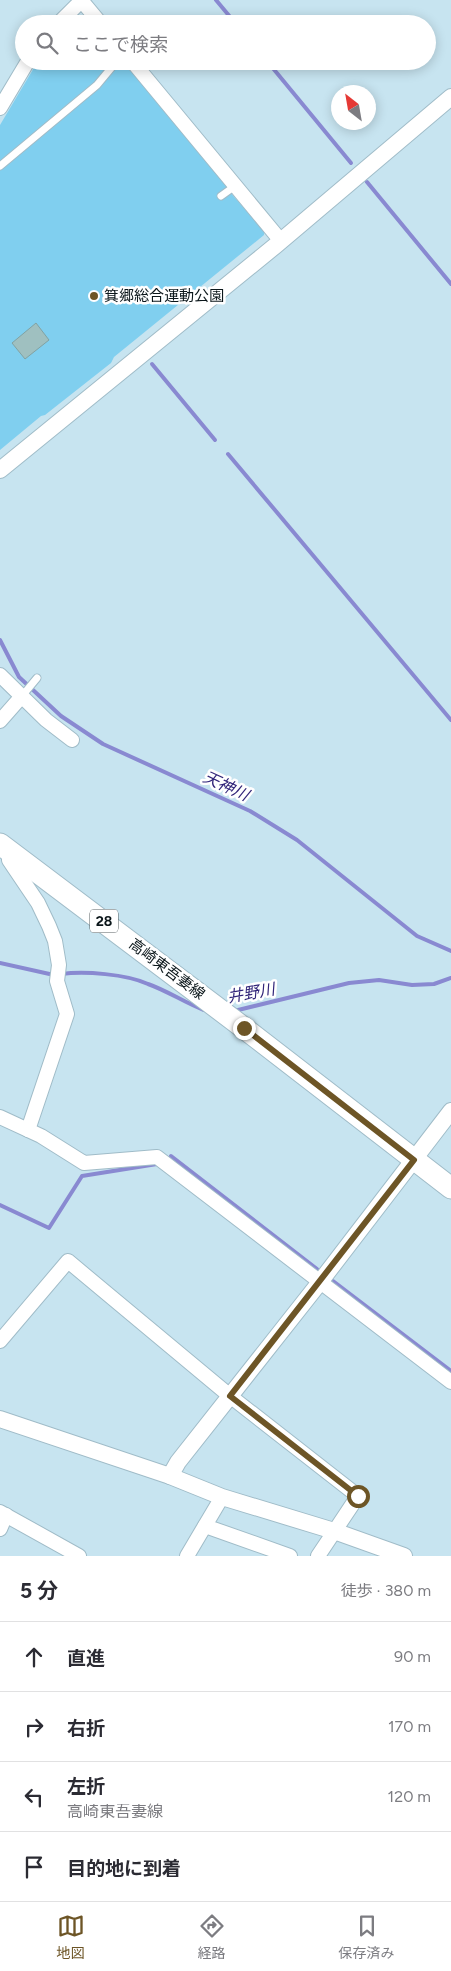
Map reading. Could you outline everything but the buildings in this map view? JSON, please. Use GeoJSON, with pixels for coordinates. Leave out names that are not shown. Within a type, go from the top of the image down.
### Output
{"type":"FeatureCollection","features":[{"type":"Feature","properties":{"kind":"main road","name":"高崎東吾妻線"},"geometry":{"type":"LineString","coordinates":[[6,848],[231,1018],[451,1188]]}},
{"type":"Feature","properties":{"kind":"street"},"geometry":{"type":"LineString","coordinates":[[67,15],[82,0],[94,15]]}},
{"type":"Feature","properties":{"kind":"street"},"geometry":{"type":"LineString","coordinates":[[0,108],[23,70]]}},
{"type":"Feature","properties":{"kind":"street"},"geometry":{"type":"LineString","coordinates":[[139,70],[281,241]]}},
{"type":"Feature","properties":{"kind":"street"},"geometry":{"type":"LineString","coordinates":[[0,470],[281,241],[451,97]]}},
{"type":"Feature","properties":{"kind":"street"},"geometry":{"type":"LineString","coordinates":[[0,674],[25,693],[46,720],[72,740]]}},
{"type":"Feature","properties":{"kind":"street"},"geometry":{"type":"LineString","coordinates":[[0,721],[25,693]]}},
{"type":"Feature","properties":{"kind":"street"},"geometry":{"type":"LineString","coordinates":[[6,848],[9,860],[44,914],[55,941],[59,965],[57,981],[67,1014],[28,1130]]}},
{"type":"Feature","properties":{"kind":"street"},"geometry":{"type":"LineString","coordinates":[[170,1476],[178,1462],[451,1112]]}},
{"type":"Feature","properties":{"kind":"street"},"geometry":{"type":"LineString","coordinates":[[0,1118],[28,1130],[84,1163],[157,1156],[451,1382]]}},
{"type":"Feature","properties":{"kind":"street"},"geometry":{"type":"LineString","coordinates":[[0,1341],[68,1261],[230,1396],[358,1496],[318,1556]]}},
{"type":"Feature","properties":{"kind":"street"},"geometry":{"type":"LineString","coordinates":[[0,1420],[170,1476],[222,1497],[334,1531],[404,1556]]}},
{"type":"Feature","properties":{"kind":"street"},"geometry":{"type":"LineString","coordinates":[[187,1556],[222,1497]]}},
{"type":"Feature","properties":{"kind":"street"},"geometry":{"type":"LineString","coordinates":[[0,1529],[3,1514],[63,1552],[79,1556]]}},
{"type":"Feature","properties":{"kind":"street"},"geometry":{"type":"LineString","coordinates":[[205,1526],[255,1550],[290,1556]]}},
{"type":"Feature","properties":{"kind":"lane"},"geometry":{"type":"LineString","coordinates":[[0,166],[97,85],[110,70]]}},
{"type":"Feature","properties":{"kind":"lane"},"geometry":{"type":"LineString","coordinates":[[221,196],[235,186]]}},
{"type":"Feature","properties":{"kind":"lane"},"geometry":{"type":"LineString","coordinates":[[25,693],[37,678]]}},
{"type":"Feature","properties":{"kind":"shaded area","name":"箕郷総合運動公園"},"geometry":{"type":"Polygon","coordinates":[[[33,70],[131,70],[223,180],[229,191],[264,231],[264,235],[114,357],[111,363],[0,450],[0,125],[33,70]]]}},
{"type":"Feature","properties":{"kind":"waterway"},"geometry":{"type":"LineString","coordinates":[[216,0],[228,15]]}},
{"type":"Feature","properties":{"kind":"waterway"},"geometry":{"type":"LineString","coordinates":[[274,70],[351,163]]}},
{"type":"Feature","properties":{"kind":"waterway"},"geometry":{"type":"LineString","coordinates":[[367,182],[451,284]]}},
{"type":"Feature","properties":{"kind":"waterway"},"geometry":{"type":"LineString","coordinates":[[152,364],[215,440]]}},
{"type":"Feature","properties":{"kind":"waterway"},"geometry":{"type":"LineString","coordinates":[[228,454],[451,720]]}},
{"type":"Feature","properties":{"kind":"waterway","name":"天神川"},"geometry":{"type":"LineString","coordinates":[[0,640],[19,677],[61,716],[103,744],[250,811],[297,840],[417,936],[451,951]]}},
{"type":"Feature","properties":{"kind":"waterway","name":"井野川"},"geometry":{"type":"LineString","coordinates":[[0,963],[54,975]]}},
{"type":"Feature","properties":{"kind":"waterway","name":"井野川"},"geometry":{"type":"LineString","coordinates":[[61,974],[93,973],[128,978],[155,987],[204,1010]]}},
{"type":"Feature","properties":{"kind":"waterway","name":"井野川"},"geometry":{"type":"LineString","coordinates":[[234,1011],[349,983],[379,980],[412,985],[434,984],[451,978]]}},
{"type":"Feature","properties":{"kind":"waterway"},"geometry":{"type":"LineString","coordinates":[[171,1156],[317,1269]]}},
{"type":"Feature","properties":{"kind":"waterway"},"geometry":{"type":"LineString","coordinates":[[0,1205],[49,1228],[82,1176],[157,1164]]}},
{"type":"Feature","properties":{"kind":"waterway"},"geometry":{"type":"LineString","coordinates":[[333,1281],[451,1371]]}},
{"type":"Feature","properties":{"kind":"place","name":"箕郷総合運動公園"},"geometry":{"type":"Point","coordinates":[94,296]}},
{"type":"Feature","properties":{"kind":"route"},"geometry":{"type":"LineString","coordinates":[[244,1028],[414,1160],[230,1396],[358,1496]]}}]}
